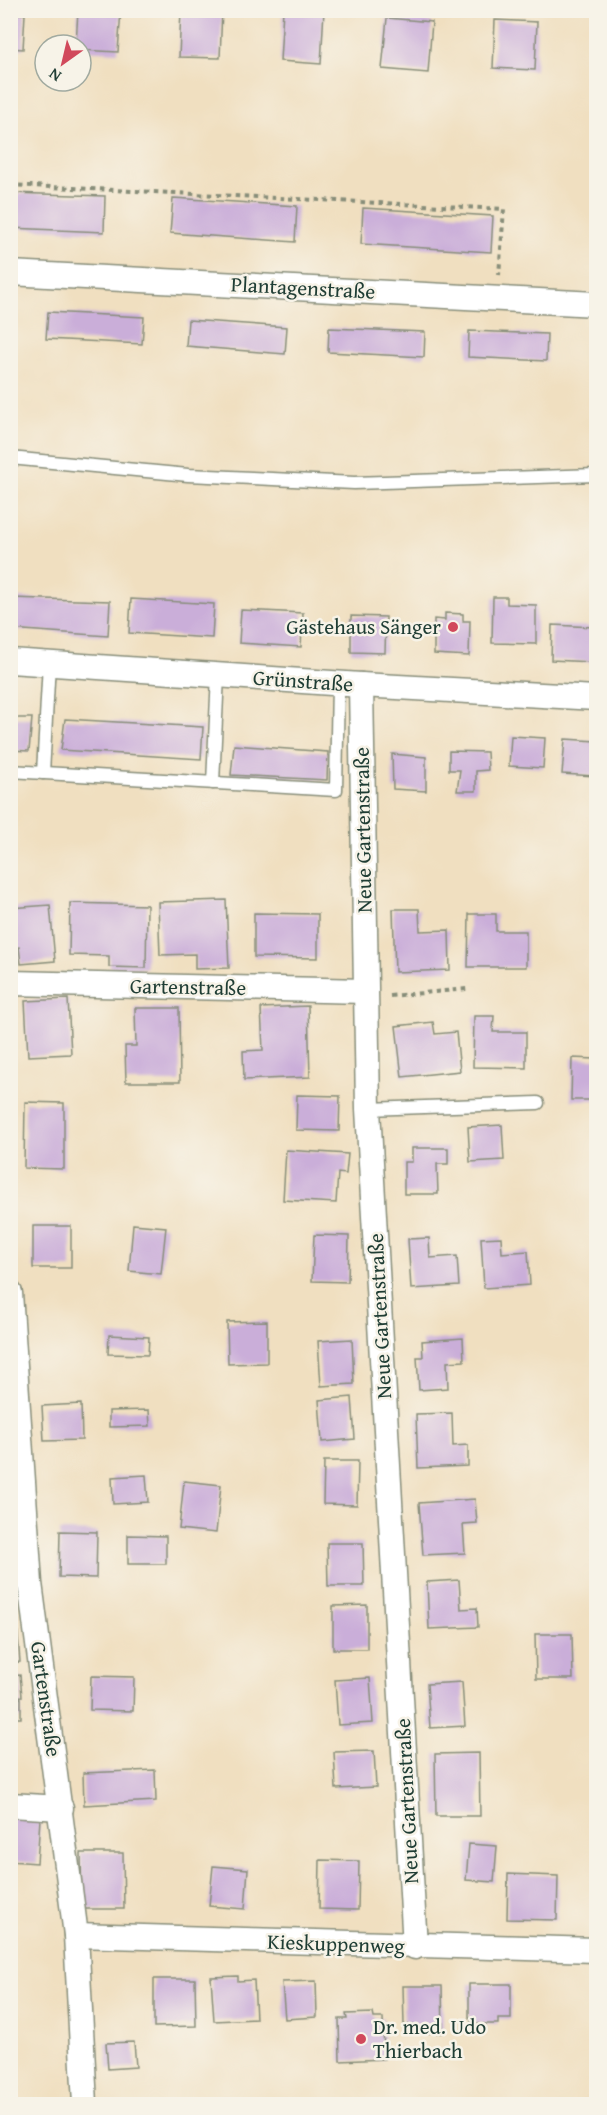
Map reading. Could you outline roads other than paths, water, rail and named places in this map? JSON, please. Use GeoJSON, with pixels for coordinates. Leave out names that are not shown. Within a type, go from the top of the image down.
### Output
{"type":"FeatureCollection","features":[{"type":"Feature","properties":{"kind":"street","name":"Plantagenstraße"},"geometry":{"type":"LineString","coordinates":[[10,273],[597,304]]}},
{"type":"Feature","properties":{"kind":"street","name":"Grünstraße"},"geometry":{"type":"LineString","coordinates":[[10,661],[597,698]]}},
{"type":"Feature","properties":{"kind":"street","name":"Neue Gartenstraße"},"geometry":{"type":"LineString","coordinates":[[350,684],[365,994],[368,1109],[415,1947]]}},
{"type":"Feature","properties":{"kind":"street","name":"Gartenstraße"},"geometry":{"type":"LineString","coordinates":[[10,983],[365,994]]}},
{"type":"Feature","properties":{"kind":"street","name":"Gartenstraße"},"geometry":{"type":"LineString","coordinates":[[10,1293],[20,1578],[61,1808],[76,1935],[85,2104]]}},
{"type":"Feature","properties":{"kind":"street"},"geometry":{"type":"LineString","coordinates":[[10,1805],[61,1808]]}},
{"type":"Feature","properties":{"kind":"street","name":"Kieskuppenweg"},"geometry":{"type":"LineString","coordinates":[[76,1935],[415,1947],[597,1950]]}},
{"type":"Feature","properties":{"kind":"lane"},"geometry":{"type":"LineString","coordinates":[[10,458],[188,475],[354,483],[597,475]]}},
{"type":"Feature","properties":{"kind":"lane"},"geometry":{"type":"LineString","coordinates":[[43,773],[49,663]]}},
{"type":"Feature","properties":{"kind":"lane"},"geometry":{"type":"LineString","coordinates":[[213,783],[218,675]]}},
{"type":"Feature","properties":{"kind":"lane"},"geometry":{"type":"LineString","coordinates":[[10,771],[336,790],[350,684]]}},
{"type":"Feature","properties":{"kind":"lane"},"geometry":{"type":"LineString","coordinates":[[368,1109],[538,1103]]}},
{"type":"Feature","properties":{"kind":"place","name":"Gästehaus Sänger"},"geometry":{"type":"Point","coordinates":[453,627]}},
{"type":"Feature","properties":{"kind":"place","name":"Dr. med. Udo Thierbach"},"geometry":{"type":"Point","coordinates":[361,2039]}}]}
